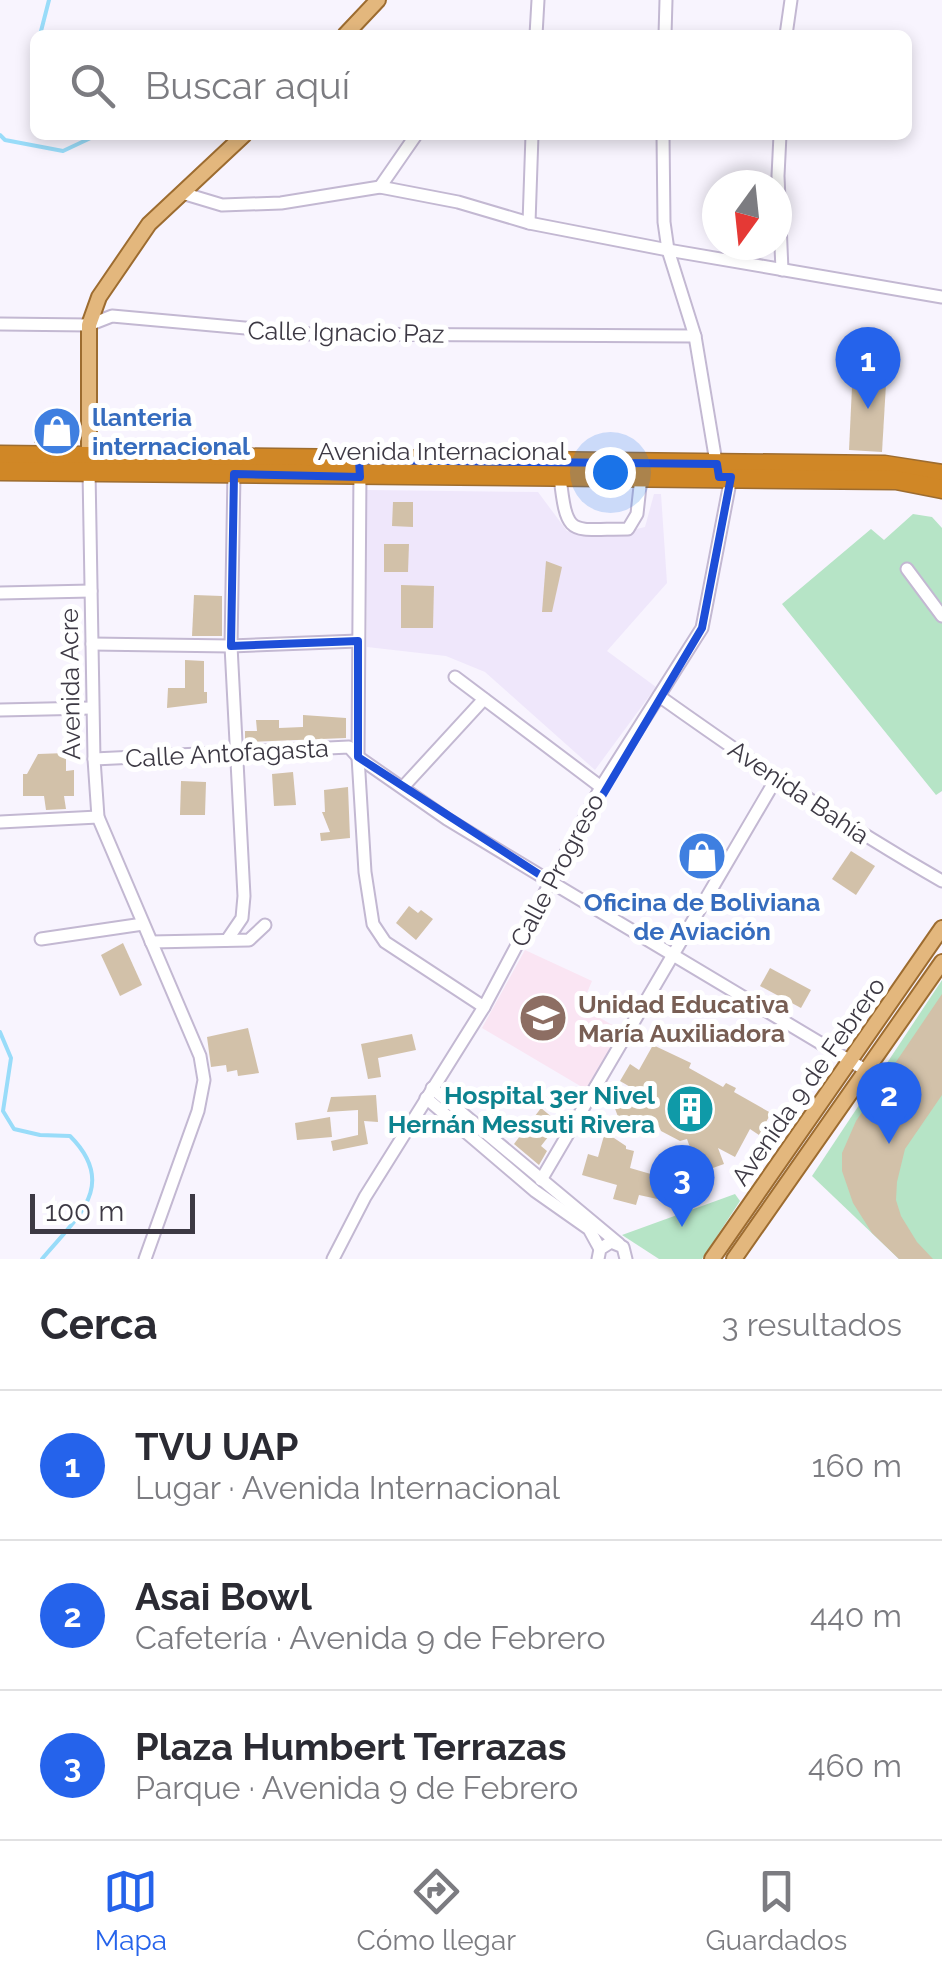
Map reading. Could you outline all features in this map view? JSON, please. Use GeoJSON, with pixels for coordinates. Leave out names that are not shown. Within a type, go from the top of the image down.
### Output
{"type":"FeatureCollection","features":[{"type":"Feature","properties":{"kind":"highway","name":"Avenida Internacional"},"geometry":{"type":"LineString","coordinates":[[0,456],[234,474],[360,468],[641,477],[725,471]]}},
{"type":"Feature","properties":{"kind":"highway","name":"Avenida Internacional"},"geometry":{"type":"LineString","coordinates":[[0,471],[89,464],[725,471],[896,480],[941,477]]}},
{"type":"Feature","properties":{"kind":"main road"},"geometry":{"type":"LineString","coordinates":[[351,30],[378,0]]}},
{"type":"Feature","properties":{"kind":"main road","name":"Avenida Acre"},"geometry":{"type":"LineString","coordinates":[[89,464],[89,325],[99,297],[149,224],[239,140]]}},
{"type":"Feature","properties":{"kind":"main road","name":"Avenida 9 de Febrero"},"geometry":{"type":"LineString","coordinates":[[712,1259],[942,928]]}},
{"type":"Feature","properties":{"kind":"main road","name":"Avenida 9 de Febrero"},"geometry":{"type":"LineString","coordinates":[[734,1259],[942,962]]}},
{"type":"Feature","properties":{"kind":"street"},"geometry":{"type":"LineString","coordinates":[[532,30],[538,0]]}},
{"type":"Feature","properties":{"kind":"street"},"geometry":{"type":"LineString","coordinates":[[664,30],[666,0]]}},
{"type":"Feature","properties":{"kind":"street"},"geometry":{"type":"LineString","coordinates":[[787,30],[791,0]]}},
{"type":"Feature","properties":{"kind":"street"},"geometry":{"type":"LineString","coordinates":[[380,187],[413,140]]}},
{"type":"Feature","properties":{"kind":"street"},"geometry":{"type":"LineString","coordinates":[[529,223],[532,140]]}},
{"type":"Feature","properties":{"kind":"street"},"geometry":{"type":"LineString","coordinates":[[663,140],[668,250],[695,336],[725,471]]}},
{"type":"Feature","properties":{"kind":"street"},"geometry":{"type":"LineString","coordinates":[[780,140],[782,270]]}},
{"type":"Feature","properties":{"kind":"street"},"geometry":{"type":"LineString","coordinates":[[182,192],[222,205],[281,203],[380,187],[458,202],[529,223],[942,297]]}},
{"type":"Feature","properties":{"kind":"street","name":"Calle Ignacio Paz"},"geometry":{"type":"LineString","coordinates":[[0,324],[89,325],[112,316],[310,334],[695,336]]}},
{"type":"Feature","properties":{"kind":"street","name":"Avenida Acre"},"geometry":{"type":"LineString","coordinates":[[89,464],[92,708],[98,817],[200,1056],[204,1080],[198,1111],[145,1259]]}},
{"type":"Feature","properties":{"kind":"street"},"geometry":{"type":"LineString","coordinates":[[360,468],[358,757],[365,872],[373,924],[385,942],[484,1007]]}},
{"type":"Feature","properties":{"kind":"street","name":"Calle Progreso"},"geometry":{"type":"LineString","coordinates":[[333,1259],[365,1198],[484,1007],[601,787],[702,628],[725,471]]}},
{"type":"Feature","properties":{"kind":"street"},"geometry":{"type":"LineString","coordinates":[[227,940],[242,918],[244,896],[230,646],[234,474]]}},
{"type":"Feature","properties":{"kind":"street"},"geometry":{"type":"LineString","coordinates":[[560,477],[567,524],[576,530],[628,530],[637,514],[641,477]]}},
{"type":"Feature","properties":{"kind":"street"},"geometry":{"type":"LineString","coordinates":[[907,569],[942,616]]}},
{"type":"Feature","properties":{"kind":"street"},"geometry":{"type":"LineString","coordinates":[[0,593],[91,592]]}},
{"type":"Feature","properties":{"kind":"street"},"geometry":{"type":"LineString","coordinates":[[92,644],[230,646],[358,641]]}},
{"type":"Feature","properties":{"kind":"street"},"geometry":{"type":"LineString","coordinates":[[455,678],[601,787]]}},
{"type":"Feature","properties":{"kind":"street","name":"Avenida Bahía"},"geometry":{"type":"LineString","coordinates":[[660,696],[776,779],[942,881]]}},
{"type":"Feature","properties":{"kind":"street"},"geometry":{"type":"LineString","coordinates":[[404,786],[484,699]]}},
{"type":"Feature","properties":{"kind":"street"},"geometry":{"type":"LineString","coordinates":[[0,710],[92,708]]}},
{"type":"Feature","properties":{"kind":"street","name":"Calle Antofagasta"},"geometry":{"type":"LineString","coordinates":[[94,759],[349,747],[448,818],[550,882],[867,1071]]}},
{"type":"Feature","properties":{"kind":"street"},"geometry":{"type":"LineString","coordinates":[[541,1180],[776,779]]}},
{"type":"Feature","properties":{"kind":"street"},"geometry":{"type":"LineString","coordinates":[[0,822],[98,817]]}},
{"type":"Feature","properties":{"kind":"street"},"geometry":{"type":"LineString","coordinates":[[41,939],[144,924]]}},
{"type":"Feature","properties":{"kind":"street"},"geometry":{"type":"LineString","coordinates":[[151,942],[249,940],[265,925]]}},
{"type":"Feature","properties":{"kind":"street"},"geometry":{"type":"LineString","coordinates":[[429,1094],[541,1180],[627,1254]]}},
{"type":"Feature","properties":{"kind":"street"},"geometry":{"type":"LineString","coordinates":[[429,1094],[534,1191],[589,1230],[598,1255]]}},
{"type":"Feature","properties":{"kind":"street"},"geometry":{"type":"LineString","coordinates":[[598,1255],[606,1243],[627,1254]]}},
{"type":"Feature","properties":{"kind":"highlighted area"},"geometry":{"type":"Polygon","coordinates":[[[359,460],[717,464],[719,477],[731,477],[702,628],[551,882],[358,757],[358,641],[231,646],[234,474],[360,477],[359,460]]]}},
{"type":"Feature","properties":{"kind":"shaded area"},"geometry":{"type":"Polygon","coordinates":[[[367,490],[538,492],[567,531],[602,537],[645,527],[654,494],[661,494],[667,583],[607,651],[656,687],[595,770],[485,672],[446,656],[367,647],[367,490]]]}},
{"type":"Feature","properties":{"kind":"shaded area","name":"Unidad Educativa María Auxiliadora"},"geometry":{"type":"Polygon","coordinates":[[[525,950],[592,981],[581,1007],[621,1030],[587,1090],[482,1028],[525,950]]]}},
{"type":"Feature","properties":{"kind":"green space"},"geometry":{"type":"Polygon","coordinates":[[[913,514],[932,517],[942,528],[942,791],[936,795],[782,604],[871,529],[884,540],[913,514]]]}},
{"type":"Feature","properties":{"kind":"green space"},"geometry":{"type":"Polygon","coordinates":[[[942,980],[942,1259],[899,1259],[812,1176],[942,980]]]}},
{"type":"Feature","properties":{"kind":"green space"},"geometry":{"type":"Polygon","coordinates":[[[735,1194],[740,1201],[702,1259],[659,1259],[622,1235],[735,1194]]]}},
{"type":"Feature","properties":{"kind":"building"},"geometry":{"type":"Polygon","coordinates":[[[853,366],[887,367],[882,452],[849,450],[853,366]]]}},
{"type":"Feature","properties":{"kind":"building","name":"llanteria internacional"},"geometry":{"type":"Polygon","coordinates":[[[34,426],[78,426],[78,443],[34,443],[34,426]]]}},
{"type":"Feature","properties":{"kind":"building"},"geometry":{"type":"Polygon","coordinates":[[[393,502],[413,502],[413,527],[392,526],[393,502]]]}},
{"type":"Feature","properties":{"kind":"building"},"geometry":{"type":"Polygon","coordinates":[[[384,544],[409,544],[408,572],[384,572],[384,544]]]}},
{"type":"Feature","properties":{"kind":"building"},"geometry":{"type":"Polygon","coordinates":[[[546,561],[562,567],[552,612],[542,612],[546,561]]]}},
{"type":"Feature","properties":{"kind":"building"},"geometry":{"type":"Polygon","coordinates":[[[401,585],[434,586],[433,628],[401,628],[401,585]]]}},
{"type":"Feature","properties":{"kind":"building"},"geometry":{"type":"Polygon","coordinates":[[[194,595],[222,596],[222,636],[192,636],[194,595]]]}},
{"type":"Feature","properties":{"kind":"building"},"geometry":{"type":"Polygon","coordinates":[[[185,660],[204,661],[207,703],[167,708],[168,688],[185,688],[185,660]]]}},
{"type":"Feature","properties":{"kind":"building"},"geometry":{"type":"Polygon","coordinates":[[[303,715],[346,718],[346,738],[245,742],[245,731],[257,731],[256,720],[279,720],[279,728],[303,727],[303,715]]]}},
{"type":"Feature","properties":{"kind":"building"},"geometry":{"type":"Polygon","coordinates":[[[66,753],[66,771],[74,770],[74,796],[64,796],[66,809],[46,810],[44,796],[23,796],[23,774],[27,774],[38,754],[66,753]]]}},
{"type":"Feature","properties":{"kind":"building"},"geometry":{"type":"Polygon","coordinates":[[[293,772],[296,805],[274,806],[272,774],[293,772]]]}},
{"type":"Feature","properties":{"kind":"building"},"geometry":{"type":"Polygon","coordinates":[[[181,781],[206,782],[205,815],[180,815],[181,781]]]}},
{"type":"Feature","properties":{"kind":"building"},"geometry":{"type":"Polygon","coordinates":[[[348,787],[350,838],[321,841],[320,833],[330,832],[322,812],[324,790],[348,787]]]}},
{"type":"Feature","properties":{"kind":"building"},"geometry":{"type":"Polygon","coordinates":[[[851,851],[875,866],[856,895],[832,879],[851,851]]]}},
{"type":"Feature","properties":{"kind":"building"},"geometry":{"type":"Polygon","coordinates":[[[409,906],[433,919],[416,940],[396,923],[409,906]]]}},
{"type":"Feature","properties":{"kind":"building"},"geometry":{"type":"Polygon","coordinates":[[[123,943],[142,985],[120,996],[101,955],[123,943]]]}},
{"type":"Feature","properties":{"kind":"building"},"geometry":{"type":"Polygon","coordinates":[[[770,968],[811,990],[801,1008],[760,986],[770,968]]]}},
{"type":"Feature","properties":{"kind":"building"},"geometry":{"type":"Polygon","coordinates":[[[942,994],[942,1095],[905,1149],[896,1200],[917,1242],[933,1259],[899,1259],[872,1233],[853,1203],[842,1171],[842,1153],[856,1121],[942,994]]]}},
{"type":"Feature","properties":{"kind":"building"},"geometry":{"type":"Polygon","coordinates":[[[248,1028],[259,1073],[238,1076],[237,1070],[227,1072],[226,1065],[211,1067],[207,1037],[248,1028]]]}},
{"type":"Feature","properties":{"kind":"building"},"geometry":{"type":"Polygon","coordinates":[[[412,1034],[416,1050],[378,1058],[381,1077],[368,1079],[361,1044],[412,1034]]]}},
{"type":"Feature","properties":{"kind":"building","name":"Hospital 3er Nivel Hernán Messuti Rivera"},"geometry":{"type":"Polygon","coordinates":[[[653,1045],[691,1063],[689,1068],[723,1087],[726,1083],[736,1088],[734,1092],[771,1113],[759,1135],[750,1129],[735,1157],[718,1148],[724,1164],[699,1173],[687,1139],[680,1141],[661,1131],[657,1122],[623,1130],[614,1106],[624,1102],[632,1088],[620,1081],[630,1064],[639,1070],[653,1045]]]}},
{"type":"Feature","properties":{"kind":"building"},"geometry":{"type":"Polygon","coordinates":[[[376,1095],[378,1122],[364,1121],[368,1144],[333,1151],[331,1141],[358,1135],[358,1110],[327,1112],[331,1097],[376,1095]]]}},
{"type":"Feature","properties":{"kind":"building"},"geometry":{"type":"Polygon","coordinates":[[[541,1108],[559,1123],[541,1146],[547,1151],[539,1165],[514,1144],[541,1108]]]}},
{"type":"Feature","properties":{"kind":"building"},"geometry":{"type":"Polygon","coordinates":[[[330,1117],[332,1137],[297,1140],[295,1123],[330,1117]]]}},
{"type":"Feature","properties":{"kind":"building"},"geometry":{"type":"Polygon","coordinates":[[[605,1132],[634,1151],[630,1168],[675,1181],[668,1184],[689,1190],[685,1205],[639,1195],[636,1205],[613,1199],[617,1185],[582,1175],[588,1154],[598,1157],[605,1132]]]}},
{"type":"Feature","properties":{"kind":"waterway"},"geometry":{"type":"LineString","coordinates":[[41,30],[49,0]]}},
{"type":"Feature","properties":{"kind":"waterway"},"geometry":{"type":"LineString","coordinates":[[0,135],[5,140],[63,151],[86,140]]}},
{"type":"Feature","properties":{"kind":"waterway"},"geometry":{"type":"LineString","coordinates":[[0,1032],[11,1058],[3,1111],[14,1129],[70,1136],[85,1154],[91,1171],[92,1186],[79,1216],[42,1259]]}},
{"type":"Feature","properties":{"kind":"place","name":"TVU UAP"},"geometry":{"type":"Point","coordinates":[868,409]}},
{"type":"Feature","properties":{"kind":"place","name":"llanteria internacional"},"geometry":{"type":"Point","coordinates":[57,431]}},
{"type":"Feature","properties":{"kind":"place","name":"Oficina de Boliviana de Aviación"},"geometry":{"type":"Point","coordinates":[702,856]}},
{"type":"Feature","properties":{"kind":"place","name":"Unidad Educativa María Auxiliadora"},"geometry":{"type":"Point","coordinates":[543,1018]}},
{"type":"Feature","properties":{"kind":"place","name":"Hospital 3er Nivel Hernán Messuti Rivera"},"geometry":{"type":"Point","coordinates":[690,1109]}},
{"type":"Feature","properties":{"kind":"place","name":"Asai Bowl"},"geometry":{"type":"Point","coordinates":[889,1144]}},
{"type":"Feature","properties":{"kind":"place","name":"Plaza Humbert Terrazas"},"geometry":{"type":"Point","coordinates":[682,1227]}}]}
